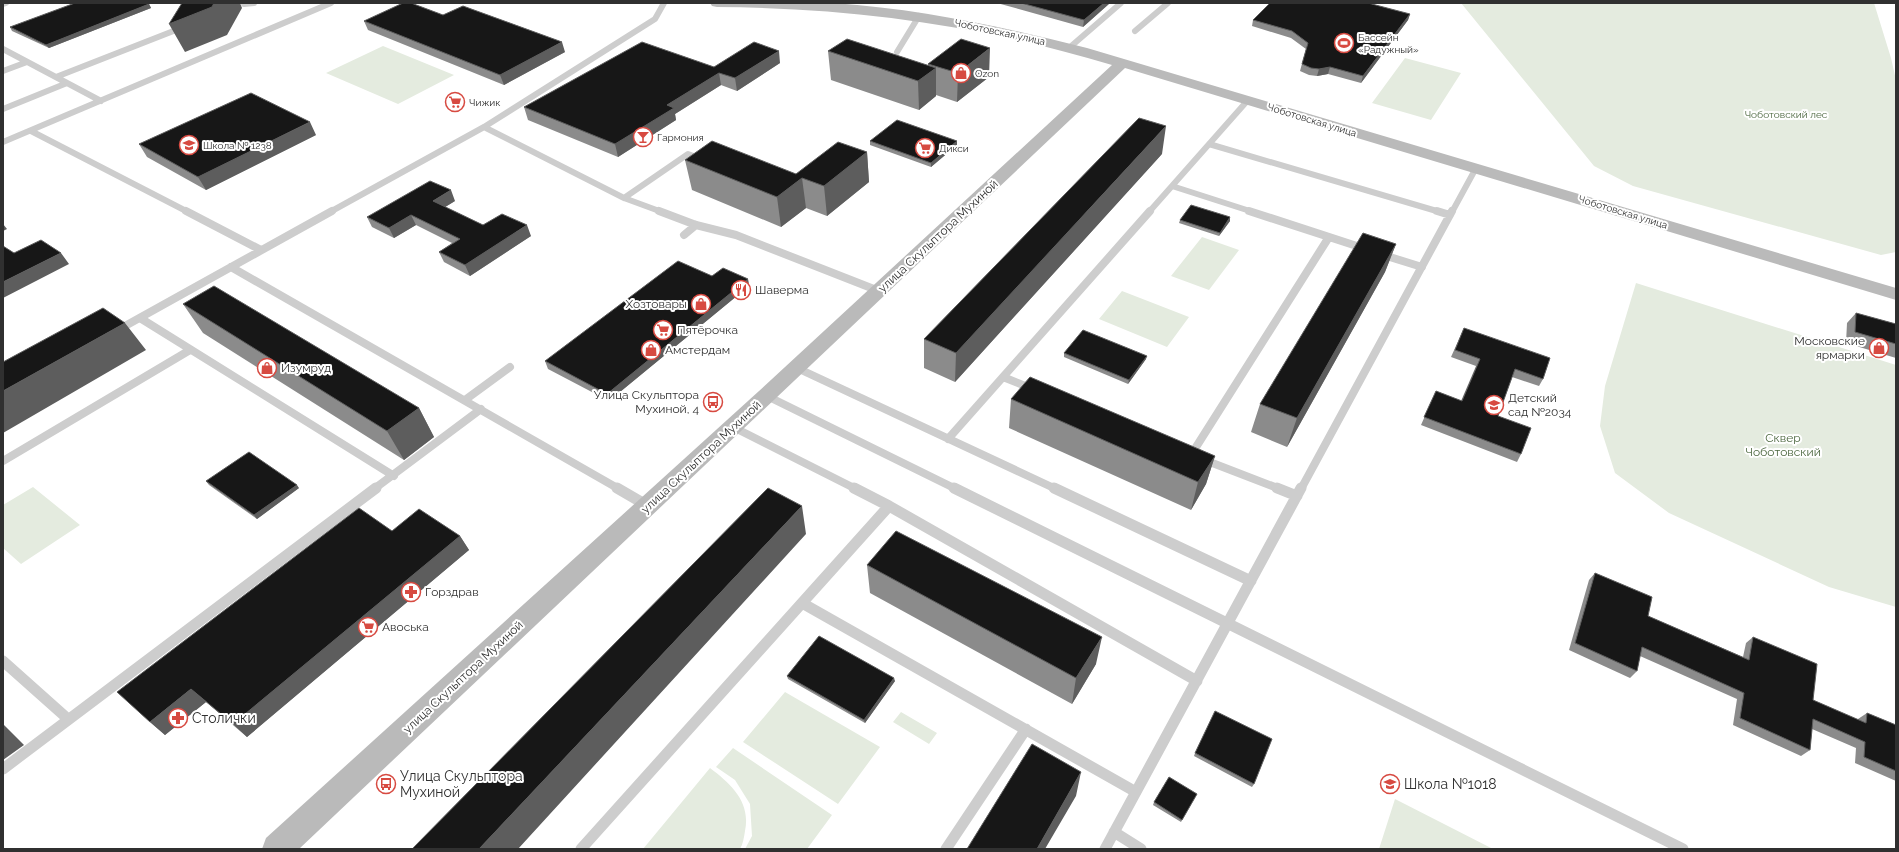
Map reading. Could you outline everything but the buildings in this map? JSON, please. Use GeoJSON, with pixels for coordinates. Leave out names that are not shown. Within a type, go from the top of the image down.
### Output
{"type":"FeatureCollection","features":[{"type":"Feature","properties":{"kind":"main road","name":"Чоботовская улица"},"geometry":{"type":"LineString","coordinates":[[717,3],[850,8],[919,16],[988,28],[1123,62],[1896,294]]}},
{"type":"Feature","properties":{"kind":"main road","name":"улица Скульптора Мухиной"},"geometry":{"type":"LineString","coordinates":[[277,849],[767,396],[1123,62]]}},
{"type":"Feature","properties":{"kind":"lane"},"geometry":{"type":"LineString","coordinates":[[244,4],[254,3]]}},
{"type":"Feature","properties":{"kind":"lane"},"geometry":{"type":"LineString","coordinates":[[3,142],[332,3]]}},
{"type":"Feature","properties":{"kind":"lane"},"geometry":{"type":"LineString","coordinates":[[105,337],[484,127],[655,19],[664,3]]}},
{"type":"Feature","properties":{"kind":"lane"},"geometry":{"type":"LineString","coordinates":[[1069,48],[1120,3]]}},
{"type":"Feature","properties":{"kind":"lane"},"geometry":{"type":"LineString","coordinates":[[1135,31],[1168,3]]}},
{"type":"Feature","properties":{"kind":"lane"},"geometry":{"type":"LineString","coordinates":[[56,77],[176,30],[189,9],[195,6]]}},
{"type":"Feature","properties":{"kind":"lane"},"geometry":{"type":"LineString","coordinates":[[896,52],[919,16]]}},
{"type":"Feature","properties":{"kind":"lane"},"geometry":{"type":"LineString","coordinates":[[3,49],[101,101]]}},
{"type":"Feature","properties":{"kind":"lane"},"geometry":{"type":"LineString","coordinates":[[3,71],[27,62]]}},
{"type":"Feature","properties":{"kind":"lane"},"geometry":{"type":"LineString","coordinates":[[3,109],[67,83]]}},
{"type":"Feature","properties":{"kind":"lane"},"geometry":{"type":"LineString","coordinates":[[948,439],[1248,100]]}},
{"type":"Feature","properties":{"kind":"lane"},"geometry":{"type":"LineString","coordinates":[[484,127],[624,198],[696,226],[736,235],[879,291]]}},
{"type":"Feature","properties":{"kind":"lane"},"geometry":{"type":"LineString","coordinates":[[31,131],[261,250]]}},
{"type":"Feature","properties":{"kind":"lane"},"geometry":{"type":"LineString","coordinates":[[1209,144],[1450,215]]}},
{"type":"Feature","properties":{"kind":"lane"},"geometry":{"type":"LineString","coordinates":[[624,198],[688,154],[710,162]]}},
{"type":"Feature","properties":{"kind":"lane"},"geometry":{"type":"LineString","coordinates":[[1105,849],[1476,168]]}},
{"type":"Feature","properties":{"kind":"lane"},"geometry":{"type":"LineString","coordinates":[[1172,186],[1422,268]]}},
{"type":"Feature","properties":{"kind":"lane"},"geometry":{"type":"LineString","coordinates":[[684,235],[696,226]]}},
{"type":"Feature","properties":{"kind":"lane"},"geometry":{"type":"LineString","coordinates":[[1298,496],[1187,454],[1329,237]]}},
{"type":"Feature","properties":{"kind":"lane"},"geometry":{"type":"LineString","coordinates":[[231,267],[648,506]]}},
{"type":"Feature","properties":{"kind":"lane"},"geometry":{"type":"LineString","coordinates":[[140,318],[394,476]]}},
{"type":"Feature","properties":{"kind":"lane"},"geometry":{"type":"LineString","coordinates":[[3,461],[190,350]]}},
{"type":"Feature","properties":{"kind":"lane"},"geometry":{"type":"LineString","coordinates":[[465,400],[510,367]]}},
{"type":"Feature","properties":{"kind":"lane"},"geometry":{"type":"LineString","coordinates":[[797,368],[1251,581]]}},
{"type":"Feature","properties":{"kind":"lane"},"geometry":{"type":"LineString","coordinates":[[1003,377],[1039,392]]}},
{"type":"Feature","properties":{"kind":"lane"},"geometry":{"type":"LineString","coordinates":[[767,396],[1683,849]]}},
{"type":"Feature","properties":{"kind":"lane"},"geometry":{"type":"LineString","coordinates":[[3,769],[481,409]]}},
{"type":"Feature","properties":{"kind":"lane"},"geometry":{"type":"LineString","coordinates":[[733,427],[889,506],[1197,681]]}},
{"type":"Feature","properties":{"kind":"lane"},"geometry":{"type":"LineString","coordinates":[[581,849],[889,506]]}},
{"type":"Feature","properties":{"kind":"lane"},"geometry":{"type":"LineString","coordinates":[[802,603],[1136,792]]}},
{"type":"Feature","properties":{"kind":"lane"},"geometry":{"type":"LineString","coordinates":[[3,661],[68,720]]}},
{"type":"Feature","properties":{"kind":"lane"},"geometry":{"type":"LineString","coordinates":[[946,849],[1026,729]]}},
{"type":"Feature","properties":{"kind":"lane"},"geometry":{"type":"LineString","coordinates":[[1114,832],[1142,849]]}},
{"type":"Feature","properties":{"kind":"green space","name":"Чоботовский лес"},"geometry":{"type":"Polygon","coordinates":[[[1461,3],[1874,3],[1891,58],[1896,80],[1896,252],[1881,255],[1633,186],[1594,166],[1461,3]]]}},
{"type":"Feature","properties":{"kind":"green space"},"geometry":{"type":"Polygon","coordinates":[[[383,46],[454,75],[398,104],[326,73],[383,46]]]}},
{"type":"Feature","properties":{"kind":"green space"},"geometry":{"type":"Polygon","coordinates":[[[1405,58],[1461,73],[1431,120],[1372,103],[1405,58]]]}},
{"type":"Feature","properties":{"kind":"green space"},"geometry":{"type":"Polygon","coordinates":[[[1202,237],[1239,250],[1209,290],[1171,276],[1202,237]]]}},
{"type":"Feature","properties":{"kind":"green space","name":"Сквер Чоботовский"},"geometry":{"type":"Polygon","coordinates":[[[1636,283],[1896,365],[1896,607],[1829,587],[1669,513],[1615,473],[1600,426],[1605,386],[1636,283]]]}},
{"type":"Feature","properties":{"kind":"green space"},"geometry":{"type":"Polygon","coordinates":[[[1122,291],[1189,317],[1167,347],[1099,319],[1122,291]]]}},
{"type":"Feature","properties":{"kind":"green space"},"geometry":{"type":"Polygon","coordinates":[[[33,487],[80,525],[21,564],[3,548],[3,505],[33,487]]]}},
{"type":"Feature","properties":{"kind":"green space"},"geometry":{"type":"Polygon","coordinates":[[[785,692],[880,747],[838,804],[743,742],[785,692]]]}},
{"type":"Feature","properties":{"kind":"green space"},"geometry":{"type":"Polygon","coordinates":[[[901,712],[937,733],[929,744],[893,722],[901,712]]]}},
{"type":"Feature","properties":{"kind":"green space"},"geometry":{"type":"Polygon","coordinates":[[[733,748],[832,815],[807,849],[745,849],[752,836],[750,804],[735,780],[716,767],[733,748]]]}},
{"type":"Feature","properties":{"kind":"green space"},"geometry":{"type":"Polygon","coordinates":[[[710,768],[732,787],[738,795],[745,811],[746,821],[744,838],[740,849],[643,849],[710,768]]]}},
{"type":"Feature","properties":{"kind":"green space"},"geometry":{"type":"Polygon","coordinates":[[[1395,799],[1493,849],[1379,849],[1395,799]]]}},
{"type":"Feature","properties":{"kind":"place","name":"Бассейн «Радужный»"},"geometry":{"type":"Point","coordinates":[1344,43]}},
{"type":"Feature","properties":{"kind":"place","name":"Ozon"},"geometry":{"type":"Point","coordinates":[961,73]}},
{"type":"Feature","properties":{"kind":"place","name":"Чижик"},"geometry":{"type":"Point","coordinates":[455,102]}},
{"type":"Feature","properties":{"kind":"place","name":"Гармония"},"geometry":{"type":"Point","coordinates":[643,137]}},
{"type":"Feature","properties":{"kind":"place","name":"Школа № 1238"},"geometry":{"type":"Point","coordinates":[189,145]}},
{"type":"Feature","properties":{"kind":"place","name":"Дикси"},"geometry":{"type":"Point","coordinates":[925,148]}},
{"type":"Feature","properties":{"kind":"place","name":"Шаверма"},"geometry":{"type":"Point","coordinates":[741,290]}},
{"type":"Feature","properties":{"kind":"place","name":"Хозтовары"},"geometry":{"type":"Point","coordinates":[701,304]}},
{"type":"Feature","properties":{"kind":"place","name":"Пятёрочка"},"geometry":{"type":"Point","coordinates":[663,330]}},
{"type":"Feature","properties":{"kind":"place","name":"Московские ярмарки"},"geometry":{"type":"Point","coordinates":[1879,348]}},
{"type":"Feature","properties":{"kind":"place","name":"Амстердам"},"geometry":{"type":"Point","coordinates":[651,350]}},
{"type":"Feature","properties":{"kind":"place","name":"Изумруд"},"geometry":{"type":"Point","coordinates":[267,368]}},
{"type":"Feature","properties":{"kind":"place","name":"Улица Скульптора Мухиной, 4"},"geometry":{"type":"Point","coordinates":[713,402]}},
{"type":"Feature","properties":{"kind":"place","name":"Детский сад №2034"},"geometry":{"type":"Point","coordinates":[1494,405]}},
{"type":"Feature","properties":{"kind":"place","name":"Горздрав"},"geometry":{"type":"Point","coordinates":[411,592]}},
{"type":"Feature","properties":{"kind":"place","name":"Авоська"},"geometry":{"type":"Point","coordinates":[368,627]}},
{"type":"Feature","properties":{"kind":"place","name":"Столички"},"geometry":{"type":"Point","coordinates":[178,718]}},
{"type":"Feature","properties":{"kind":"place","name":"Улица Скульптора Мухиной"},"geometry":{"type":"Point","coordinates":[386,784]}},
{"type":"Feature","properties":{"kind":"place","name":"Школа №1018"},"geometry":{"type":"Point","coordinates":[1390,784]}}]}
